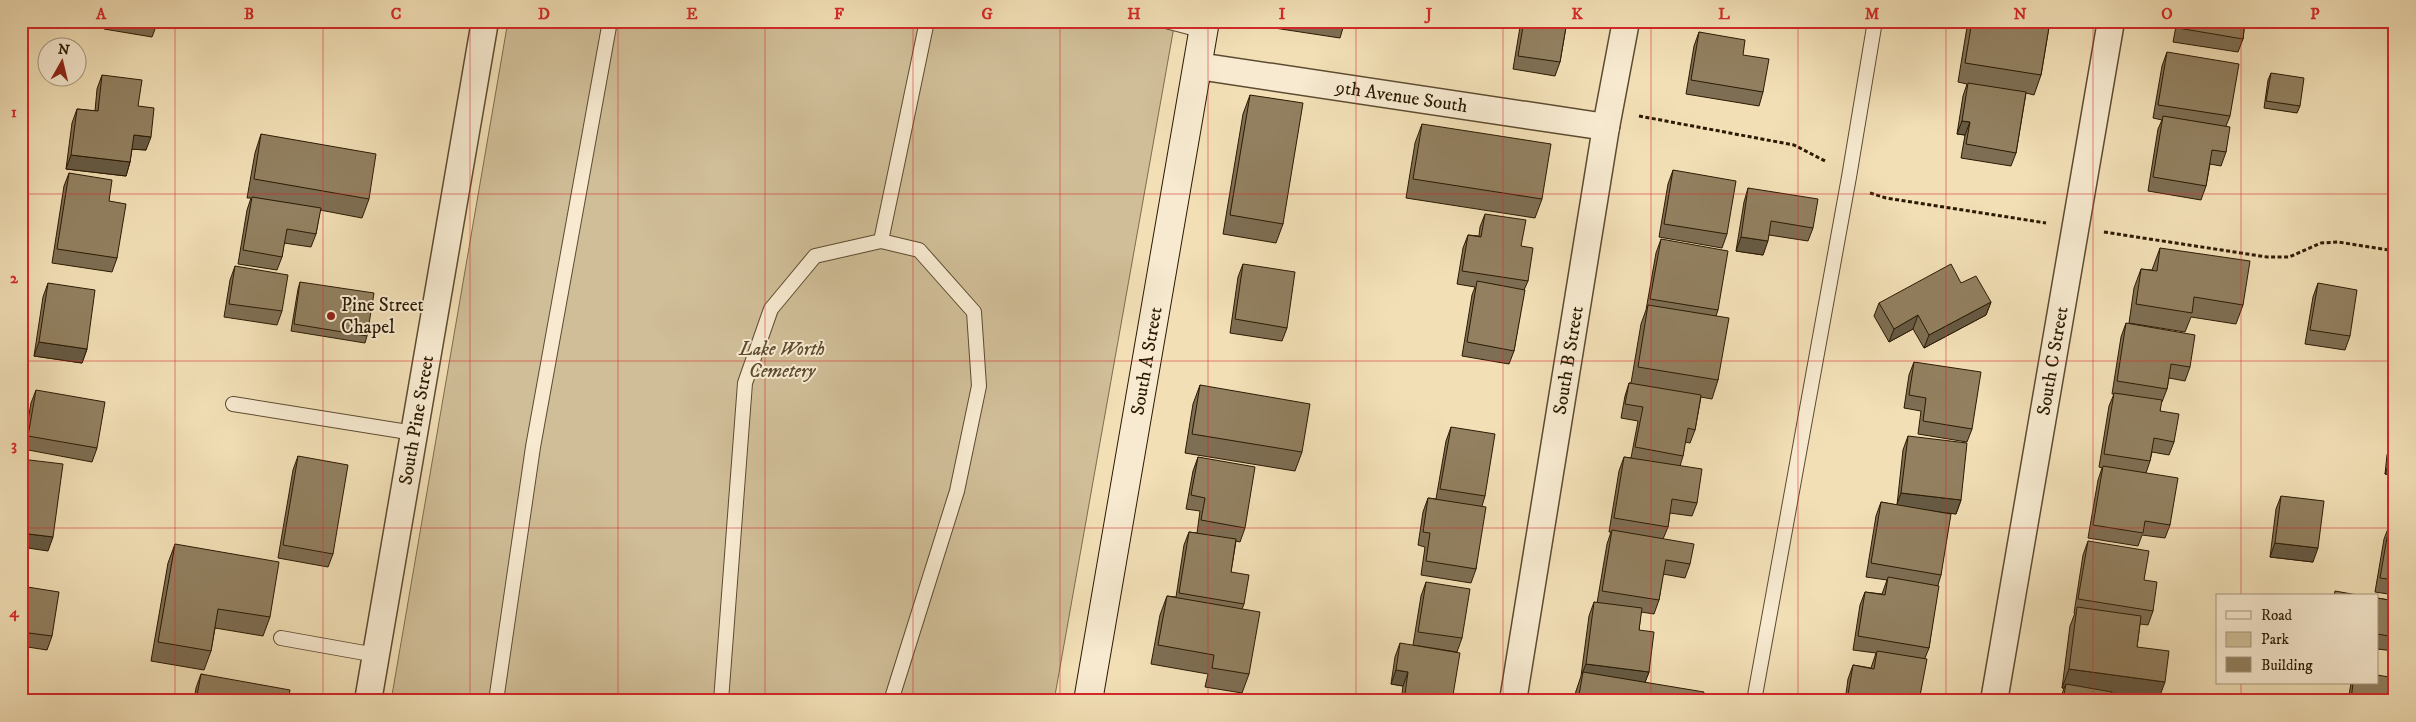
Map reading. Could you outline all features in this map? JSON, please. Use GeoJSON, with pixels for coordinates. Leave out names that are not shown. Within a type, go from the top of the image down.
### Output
{"type":"FeatureCollection","features":[{"type":"Feature","properties":{"kind":"street","name":"South Pine Street"},"geometry":{"type":"LineString","coordinates":[[368,701],[485,21]]}},
{"type":"Feature","properties":{"kind":"street","name":"South B Street"},"geometry":{"type":"LineString","coordinates":[[1513,701],[1606,127],[1626,21]]}},
{"type":"Feature","properties":{"kind":"street","name":"South C Street"},"geometry":{"type":"LineString","coordinates":[[1994,701],[2111,21]]}},
{"type":"Feature","properties":{"kind":"street","name":"South A Street"},"geometry":{"type":"LineString","coordinates":[[1091,700],[1205,26]]}},
{"type":"Feature","properties":{"kind":"street","name":"9th Avenue South"},"geometry":{"type":"LineString","coordinates":[[1198,66],[1606,127]]}},
{"type":"Feature","properties":{"kind":"lane"},"geometry":{"type":"LineString","coordinates":[[496,701],[533,447],[610,21]]}},
{"type":"Feature","properties":{"kind":"lane"},"geometry":{"type":"LineString","coordinates":[[881,241],[927,21]]}},
{"type":"Feature","properties":{"kind":"lane"},"geometry":{"type":"LineString","coordinates":[[1166,21],[1205,26]]}},
{"type":"Feature","properties":{"kind":"lane"},"geometry":{"type":"LineString","coordinates":[[1754,701],[1849,176],[1875,21]]}},
{"type":"Feature","properties":{"kind":"lane"},"geometry":{"type":"LineString","coordinates":[[721,701],[745,383],[771,309],[815,256],[881,241],[919,250],[974,312],[979,386],[957,491],[891,701]]}},
{"type":"Feature","properties":{"kind":"lane"},"geometry":{"type":"LineString","coordinates":[[233,404],[414,433]]}},
{"type":"Feature","properties":{"kind":"lane"},"geometry":{"type":"LineString","coordinates":[[282,638],[376,655]]}},
{"type":"Feature","properties":{"kind":"path"},"geometry":{"type":"LineString","coordinates":[[2075,228],[2267,257],[2289,257],[2321,243],[2338,242],[2395,251]]}},
{"type":"Feature","properties":{"kind":"green space","name":"Lake Worth Cemetery"},"geometry":{"type":"Polygon","coordinates":[[[508,21],[1175,21],[1054,701],[391,701],[508,21]]]}},
{"type":"Feature","properties":{"kind":"building"},"geometry":{"type":"Polygon","coordinates":[[[143,21],[158,21],[157,24],[143,21]]]}},
{"type":"Feature","properties":{"kind":"building"},"geometry":{"type":"Polygon","coordinates":[[[1326,21],[1345,21],[1345,24],[1326,21]]]}},
{"type":"Feature","properties":{"kind":"building"},"geometry":{"type":"Polygon","coordinates":[[[1524,21],[1567,21],[1560,62],[1518,56],[1524,21]]]}},
{"type":"Feature","properties":{"kind":"building"},"geometry":{"type":"Polygon","coordinates":[[[1972,21],[2050,21],[2041,75],[1965,63],[1972,21]]]}},
{"type":"Feature","properties":{"kind":"building"},"geometry":{"type":"Polygon","coordinates":[[[2179,21],[2245,21],[2243,39],[2178,28],[2179,21]]]}},
{"type":"Feature","properties":{"kind":"building"},"geometry":{"type":"Polygon","coordinates":[[[1699,32],[1745,40],[1743,55],[1769,59],[1763,92],[1691,80],[1699,32]]]}},
{"type":"Feature","properties":{"kind":"building"},"geometry":{"type":"Polygon","coordinates":[[[2167,52],[2239,64],[2230,116],[2158,105],[2167,52]]]}},
{"type":"Feature","properties":{"kind":"building"},"geometry":{"type":"Polygon","coordinates":[[[2271,73],[2304,78],[2300,106],[2266,101],[2271,73]]]}},
{"type":"Feature","properties":{"kind":"building"},"geometry":{"type":"Polygon","coordinates":[[[102,75],[142,80],[138,106],[154,108],[151,137],[134,135],[130,162],[71,155],[77,109],[98,111],[102,75]]]}},
{"type":"Feature","properties":{"kind":"building"},"geometry":{"type":"Polygon","coordinates":[[[1968,83],[2026,92],[2016,153],[1966,144],[1970,122],[1962,121],[1968,83]]]}},
{"type":"Feature","properties":{"kind":"building"},"geometry":{"type":"Polygon","coordinates":[[[1250,95],[1303,103],[1283,224],[1230,215],[1250,95]]]}},
{"type":"Feature","properties":{"kind":"building"},"geometry":{"type":"Polygon","coordinates":[[[2163,116],[2230,127],[2226,152],[2212,150],[2206,186],[2153,177],[2163,116]]]}},
{"type":"Feature","properties":{"kind":"building"},"geometry":{"type":"Polygon","coordinates":[[[1422,124],[1551,144],[1542,199],[1413,179],[1422,124]]]}},
{"type":"Feature","properties":{"kind":"building"},"geometry":{"type":"Polygon","coordinates":[[[261,134],[376,154],[369,199],[254,179],[261,134]]]}},
{"type":"Feature","properties":{"kind":"building"},"geometry":{"type":"Polygon","coordinates":[[[1673,170],[1736,181],[1727,234],[1664,224],[1673,170]]]}},
{"type":"Feature","properties":{"kind":"building"},"geometry":{"type":"Polygon","coordinates":[[[69,173],[112,180],[109,201],[126,204],[117,258],[57,249],[69,173]]]}},
{"type":"Feature","properties":{"kind":"building"},"geometry":{"type":"Polygon","coordinates":[[[1748,188],[1818,199],[1813,228],[1771,221],[1768,241],[1741,237],[1748,188]]]}},
{"type":"Feature","properties":{"kind":"building"},"geometry":{"type":"Polygon","coordinates":[[[252,197],[321,208],[316,234],[287,229],[282,257],[243,250],[252,197]]]}},
{"type":"Feature","properties":{"kind":"building"},"geometry":{"type":"Polygon","coordinates":[[[1485,214],[1526,220],[1521,246],[1533,248],[1528,281],[1462,271],[1468,235],[1481,237],[1485,214]]]}},
{"type":"Feature","properties":{"kind":"building"},"geometry":{"type":"Polygon","coordinates":[[[1661,239],[1728,251],[1718,310],[1650,299],[1661,239]]]}},
{"type":"Feature","properties":{"kind":"building"},"geometry":{"type":"Polygon","coordinates":[[[2160,248],[2250,261],[2243,305],[2194,297],[2192,313],[2136,304],[2141,269],[2157,271],[2160,248]]]}},
{"type":"Feature","properties":{"kind":"building"},"geometry":{"type":"Polygon","coordinates":[[[1243,264],[1295,272],[1287,328],[1235,319],[1243,264]]]}},
{"type":"Feature","properties":{"kind":"building"},"geometry":{"type":"Polygon","coordinates":[[[1951,264],[1961,283],[1976,276],[1991,302],[1929,335],[1918,315],[1894,329],[1879,303],[1951,264]]]}},
{"type":"Feature","properties":{"kind":"building"},"geometry":{"type":"Polygon","coordinates":[[[235,266],[288,275],[282,311],[229,304],[235,266]]]}},
{"type":"Feature","properties":{"kind":"building"},"geometry":{"type":"Polygon","coordinates":[[[1477,281],[1525,290],[1514,351],[1467,342],[1477,281]]]}},
{"type":"Feature","properties":{"kind":"building","name":"Pine Street Chapel"},"geometry":{"type":"Polygon","coordinates":[[[300,282],[374,293],[367,336],[294,324],[300,282]]]}},
{"type":"Feature","properties":{"kind":"building"},"geometry":{"type":"Polygon","coordinates":[[[48,283],[95,290],[87,349],[39,342],[48,283]]]}},
{"type":"Feature","properties":{"kind":"building"},"geometry":{"type":"Polygon","coordinates":[[[2318,283],[2357,290],[2350,336],[2310,330],[2318,283]]]}},
{"type":"Feature","properties":{"kind":"building"},"geometry":{"type":"Polygon","coordinates":[[[1648,305],[1729,318],[1718,380],[1638,367],[1648,305]]]}},
{"type":"Feature","properties":{"kind":"building"},"geometry":{"type":"Polygon","coordinates":[[[2126,323],[2195,335],[2190,367],[2171,364],[2167,389],[2117,381],[2126,323]]]}},
{"type":"Feature","properties":{"kind":"building"},"geometry":{"type":"Polygon","coordinates":[[[1914,362],[1981,372],[1972,429],[1923,421],[1926,398],[1909,395],[1914,362]]]}},
{"type":"Feature","properties":{"kind":"building"},"geometry":{"type":"Polygon","coordinates":[[[1629,383],[1701,395],[1695,430],[1688,428],[1683,456],[1635,447],[1643,407],[1625,404],[1629,383]]]}},
{"type":"Feature","properties":{"kind":"building"},"geometry":{"type":"Polygon","coordinates":[[[1200,385],[1310,404],[1302,452],[1192,434],[1200,385]]]}},
{"type":"Feature","properties":{"kind":"building"},"geometry":{"type":"Polygon","coordinates":[[[36,390],[105,402],[97,448],[28,436],[36,390]]]}},
{"type":"Feature","properties":{"kind":"building"},"geometry":{"type":"Polygon","coordinates":[[[2114,393],[2162,400],[2160,411],[2179,414],[2174,442],[2154,438],[2150,461],[2104,454],[2114,393]]]}},
{"type":"Feature","properties":{"kind":"building"},"geometry":{"type":"Polygon","coordinates":[[[1451,427],[1495,434],[1485,496],[1440,489],[1451,427]]]}},
{"type":"Feature","properties":{"kind":"building"},"geometry":{"type":"Polygon","coordinates":[[[1908,436],[1967,443],[1961,500],[1901,493],[1908,436]]]}},
{"type":"Feature","properties":{"kind":"building"},"geometry":{"type":"Polygon","coordinates":[[[2392,441],[2395,441],[2395,461],[2390,460],[2392,441]]]}},
{"type":"Feature","properties":{"kind":"building"},"geometry":{"type":"Polygon","coordinates":[[[298,456],[348,465],[333,554],[283,545],[298,456]]]}},
{"type":"Feature","properties":{"kind":"building"},"geometry":{"type":"Polygon","coordinates":[[[1198,457],[1255,467],[1245,528],[1201,520],[1205,498],[1191,495],[1198,457]]]}},
{"type":"Feature","properties":{"kind":"building"},"geometry":{"type":"Polygon","coordinates":[[[1624,457],[1702,469],[1697,503],[1672,499],[1668,527],[1614,518],[1624,457]]]}},
{"type":"Feature","properties":{"kind":"building"},"geometry":{"type":"Polygon","coordinates":[[[21,459],[63,464],[53,537],[21,533],[21,459]]]}},
{"type":"Feature","properties":{"kind":"building"},"geometry":{"type":"Polygon","coordinates":[[[2103,466],[2178,478],[2170,525],[2145,521],[2143,533],[2093,525],[2103,466]]]}},
{"type":"Feature","properties":{"kind":"building"},"geometry":{"type":"Polygon","coordinates":[[[2281,496],[2324,501],[2318,548],[2275,543],[2281,496]]]}},
{"type":"Feature","properties":{"kind":"building"},"geometry":{"type":"Polygon","coordinates":[[[1428,498],[1486,507],[1476,569],[1426,561],[1430,533],[1423,532],[1428,498]]]}},
{"type":"Feature","properties":{"kind":"building"},"geometry":{"type":"Polygon","coordinates":[[[1881,502],[1951,514],[1941,575],[1871,563],[1881,502]]]}},
{"type":"Feature","properties":{"kind":"building"},"geometry":{"type":"Polygon","coordinates":[[[2389,526],[2395,527],[2395,580],[2380,578],[2389,526]]]}},
{"type":"Feature","properties":{"kind":"building"},"geometry":{"type":"Polygon","coordinates":[[[1612,530],[1694,544],[1690,564],[1666,560],[1659,600],[1602,591],[1612,530]]]}},
{"type":"Feature","properties":{"kind":"building"},"geometry":{"type":"Polygon","coordinates":[[[1189,532],[1236,539],[1231,572],[1249,575],[1244,604],[1179,593],[1189,532]]]}},
{"type":"Feature","properties":{"kind":"building"},"geometry":{"type":"Polygon","coordinates":[[[2088,541],[2149,551],[2144,580],[2157,582],[2153,611],[2078,599],[2088,541]]]}},
{"type":"Feature","properties":{"kind":"building"},"geometry":{"type":"Polygon","coordinates":[[[175,544],[279,562],[270,617],[218,609],[211,651],[158,642],[175,544]]]}},
{"type":"Feature","properties":{"kind":"building"},"geometry":{"type":"Polygon","coordinates":[[[1888,577],[1939,586],[1929,648],[1858,636],[1865,592],[1885,595],[1888,577]]]}},
{"type":"Feature","properties":{"kind":"building"},"geometry":{"type":"Polygon","coordinates":[[[1426,582],[1470,589],[1462,638],[1418,632],[1426,582]]]}},
{"type":"Feature","properties":{"kind":"building"},"geometry":{"type":"Polygon","coordinates":[[[21,586],[59,592],[52,636],[21,632],[21,586]]]}},
{"type":"Feature","properties":{"kind":"building"},"geometry":{"type":"Polygon","coordinates":[[[2335,591],[2352,594],[2334,594],[2335,591]]]}},
{"type":"Feature","properties":{"kind":"building"},"geometry":{"type":"Polygon","coordinates":[[[1167,596],[1260,612],[1249,674],[1212,668],[1214,655],[1158,645],[1167,596]]]}},
{"type":"Feature","properties":{"kind":"building"},"geometry":{"type":"Polygon","coordinates":[[[2378,598],[2395,601],[2395,637],[2378,634],[2378,598]]]}},
{"type":"Feature","properties":{"kind":"building"},"geometry":{"type":"Polygon","coordinates":[[[1594,602],[1642,608],[1639,630],[1654,632],[1649,672],[1586,664],[1594,602]]]}},
{"type":"Feature","properties":{"kind":"building"},"geometry":{"type":"Polygon","coordinates":[[[2077,607],[2141,616],[2137,647],[2169,651],[2165,682],[2069,669],[2077,607]]]}},
{"type":"Feature","properties":{"kind":"building"},"geometry":{"type":"Polygon","coordinates":[[[1400,643],[1460,653],[1452,701],[1404,701],[1408,672],[1396,670],[1400,643]]]}},
{"type":"Feature","properties":{"kind":"building"},"geometry":{"type":"Polygon","coordinates":[[[1877,651],[1927,659],[1919,701],[1847,701],[1853,665],[1874,669],[1877,651]]]}},
{"type":"Feature","properties":{"kind":"building"},"geometry":{"type":"Polygon","coordinates":[[[21,664],[26,665],[21,696],[21,664]]]}},
{"type":"Feature","properties":{"kind":"building"},"geometry":{"type":"Polygon","coordinates":[[[1583,672],[1704,692],[1702,701],[1578,701],[1583,672]]]}},
{"type":"Feature","properties":{"kind":"building"},"geometry":{"type":"Polygon","coordinates":[[[201,674],[290,690],[288,701],[196,701],[201,674]]]}},
{"type":"Feature","properties":{"kind":"building"},"geometry":{"type":"Polygon","coordinates":[[[2378,675],[2395,678],[2395,701],[2351,701],[2353,684],[2378,684],[2378,675]]]}},
{"type":"Feature","properties":{"kind":"building"},"geometry":{"type":"Polygon","coordinates":[[[2066,684],[2112,692],[2110,701],[2063,701],[2066,684]]]}},
{"type":"Feature","properties":{"kind":"place","name":"Pine Street Chapel"},"geometry":{"type":"Point","coordinates":[331,316]}}]}
